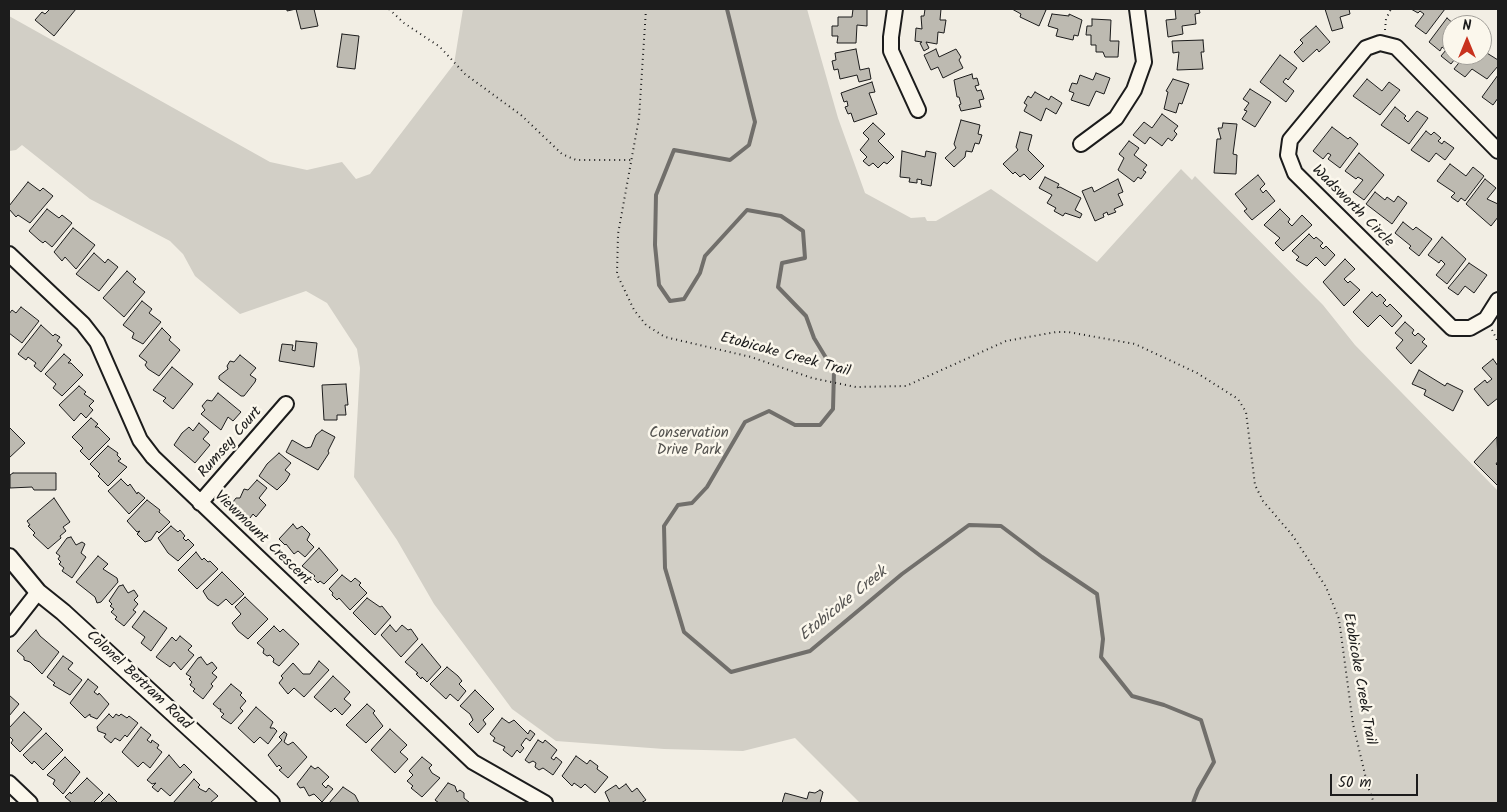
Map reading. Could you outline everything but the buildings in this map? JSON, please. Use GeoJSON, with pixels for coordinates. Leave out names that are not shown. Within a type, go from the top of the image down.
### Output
{"type":"FeatureCollection","features":[{"type":"Feature","properties":{"kind":"street"},"geometry":{"type":"LineString","coordinates":[[895,9],[891,50],[918,110]]}},
{"type":"Feature","properties":{"kind":"street"},"geometry":{"type":"LineString","coordinates":[[1081,144],[1116,118],[1134,90],[1144,62],[1137,9]]}},
{"type":"Feature","properties":{"kind":"street","name":"Wadsworth Circle"},"geometry":{"type":"LineString","coordinates":[[1384,44],[1380,43],[1366,48],[1290,140],[1288,155],[1295,173],[1452,328],[1470,328],[1478,324],[1486,319],[1498,300]]}},
{"type":"Feature","properties":{"kind":"street"},"geometry":{"type":"LineString","coordinates":[[1384,44],[1396,47],[1498,151]]}},
{"type":"Feature","properties":{"kind":"street","name":"Viewmount Crescent"},"geometry":{"type":"LineString","coordinates":[[9,254],[83,324],[92,336],[108,364],[140,440],[153,457],[473,762],[545,803]]}},
{"type":"Feature","properties":{"kind":"street","name":"Rumsey Court"},"geometry":{"type":"LineString","coordinates":[[200,503],[286,404]]}},
{"type":"Feature","properties":{"kind":"street","name":"Colonel Bertram Road"},"geometry":{"type":"LineString","coordinates":[[9,557],[38,592],[64,612],[270,803]]}},
{"type":"Feature","properties":{"kind":"street"},"geometry":{"type":"LineString","coordinates":[[9,630],[38,592]]}},
{"type":"Feature","properties":{"kind":"street"},"geometry":{"type":"LineString","coordinates":[[9,783],[30,803]]}},
{"type":"Feature","properties":{"kind":"path"},"geometry":{"type":"LineString","coordinates":[[389,9],[404,23],[440,47],[465,74],[521,115],[562,154],[576,160],[633,160]]}},
{"type":"Feature","properties":{"kind":"path","name":"Etobicoke Creek Trail"},"geometry":{"type":"LineString","coordinates":[[646,9],[639,118],[633,160],[618,234],[617,274],[634,310],[646,325],[665,337],[751,357],[812,378],[856,387],[906,386],[1006,341],[1056,332],[1068,332],[1135,344],[1197,373],[1238,399],[1246,412],[1255,484],[1263,501],[1293,536],[1326,587],[1339,619],[1353,724],[1368,787],[1374,803]]}},
{"type":"Feature","properties":{"kind":"path"},"geometry":{"type":"LineString","coordinates":[[1384,44],[1386,19],[1391,9]]}},
{"type":"Feature","properties":{"kind":"green space","name":"Conservation Drive Park"},"geometry":{"type":"Polygon","coordinates":[[[463,9],[807,9],[838,118],[865,193],[911,218],[925,217],[927,221],[936,221],[991,189],[1097,262],[1181,169],[1192,180],[1195,176],[1323,305],[1355,345],[1498,491],[1498,803],[860,803],[795,738],[743,751],[664,749],[556,741],[512,709],[434,604],[397,540],[354,477],[360,368],[357,349],[327,303],[306,291],[240,314],[195,276],[183,254],[170,241],[90,199],[22,145],[16,150],[9,151],[9,16],[270,162],[307,170],[342,162],[356,179],[370,174],[454,64],[463,9]]]}},
{"type":"Feature","properties":{"kind":"waterway","name":"Etobicoke Creek"},"geometry":{"type":"LineString","coordinates":[[727,9],[755,122],[749,145],[730,160],[674,150],[656,195],[655,245],[659,285],[670,301],[684,299],[700,273],[705,256],[747,210],[781,216],[803,231],[805,258],[782,263],[778,287],[806,316],[814,338],[834,371],[833,409],[820,425],[795,425],[769,411],[745,422],[707,487],[692,503],[678,505],[664,526],[665,568],[684,632],[731,672],[810,651],[902,574],[969,525],[1001,526],[1042,557],[1097,594],[1103,639],[1101,657],[1132,696],[1164,705],[1201,720],[1214,762],[1193,803]]}}]}
